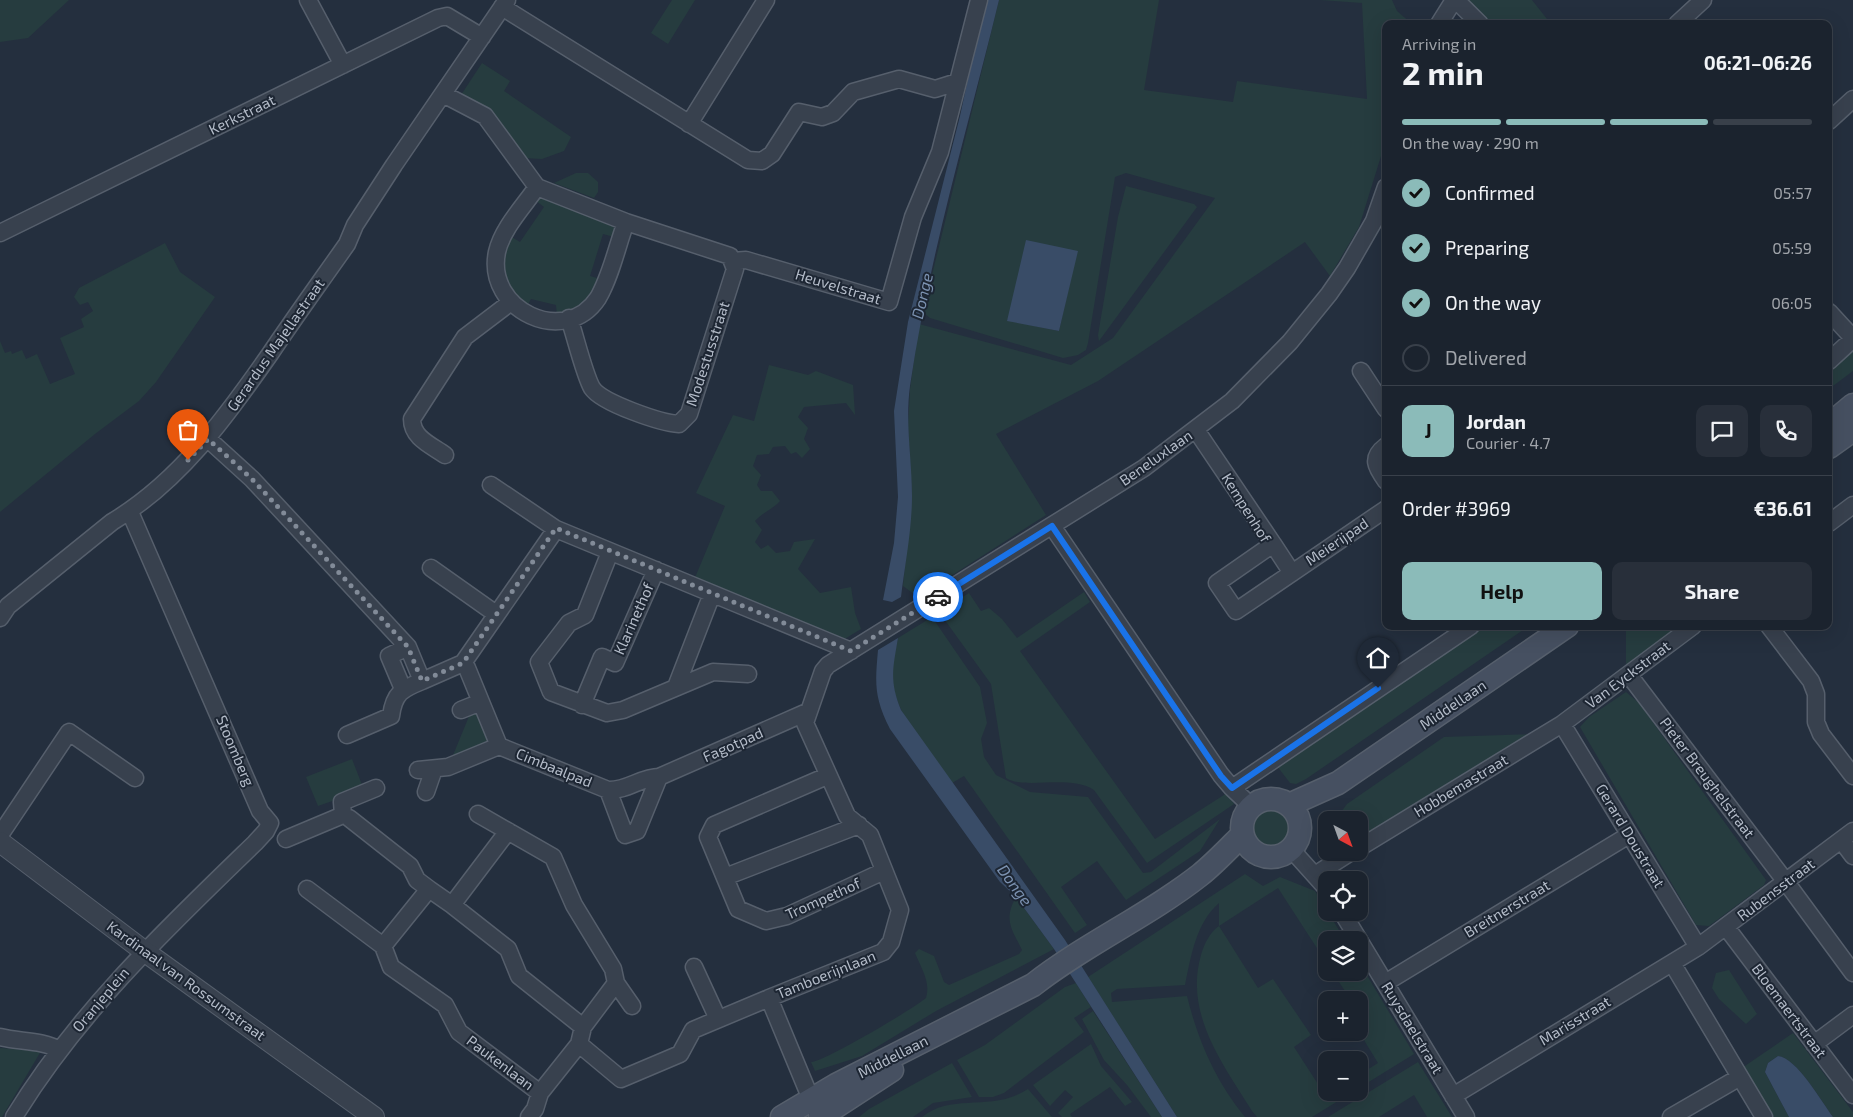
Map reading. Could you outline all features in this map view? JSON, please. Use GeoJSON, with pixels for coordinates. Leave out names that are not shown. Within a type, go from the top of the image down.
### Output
{"type":"FeatureCollection","features":[{"type":"Feature","properties":{"kind":"main road"},"geometry":{"type":"LineString","coordinates":[[1832,422],[1853,405]]}},
{"type":"Feature","properties":{"kind":"main road"},"geometry":{"type":"LineString","coordinates":[[1832,445],[1853,430]]}},
{"type":"Feature","properties":{"kind":"main road","name":"Middellaan"},"geometry":{"type":"LineString","coordinates":[[1294,813],[1561,630]]}},
{"type":"Feature","properties":{"kind":"main road"},"geometry":{"type":"LineString","coordinates":[[1265,800],[1280,800],[1294,813],[1300,831],[1291,849],[1277,857],[1261,856],[1248,843],[1244,816],[1252,806],[1265,800]]}},
{"type":"Feature","properties":{"kind":"main road","name":"Middellaan"},"geometry":{"type":"LineString","coordinates":[[782,1117],[817,1111],[1033,985],[1057,967],[1248,843]]}},
{"type":"Feature","properties":{"kind":"street"},"geometry":{"type":"LineString","coordinates":[[308,0],[343,65]]}},
{"type":"Feature","properties":{"kind":"street"},"geometry":{"type":"LineString","coordinates":[[689,124],[766,0]]}},
{"type":"Feature","properties":{"kind":"street","name":"Heuvelstraat"},"geometry":{"type":"LineString","coordinates":[[626,222],[730,256],[732,262],[746,260],[889,302],[913,217],[940,152],[979,0]]}},
{"type":"Feature","properties":{"kind":"street"},"geometry":{"type":"LineString","coordinates":[[1442,20],[1455,0],[1476,20]]}},
{"type":"Feature","properties":{"kind":"street"},"geometry":{"type":"LineString","coordinates":[[1682,20],[1703,0]]}},
{"type":"Feature","properties":{"kind":"street"},"geometry":{"type":"LineString","coordinates":[[536,187],[504,236],[498,251],[496,266],[498,280],[503,292],[521,312],[539,320],[557,321],[578,314],[598,297],[626,222],[536,187],[485,116],[443,94],[504,4],[748,160],[762,161],[772,154],[799,112],[822,117],[833,113],[853,92],[898,79],[935,89],[957,82]]}},
{"type":"Feature","properties":{"kind":"street","name":"Kerkstraat"},"geometry":{"type":"LineString","coordinates":[[0,233],[438,18],[447,16],[482,38]]}},
{"type":"Feature","properties":{"kind":"street","name":"Gerardus Majellastraat"},"geometry":{"type":"LineString","coordinates":[[0,618],[8,606],[112,522],[130,512],[178,471],[208,439],[346,244],[355,224],[443,94]]}},
{"type":"Feature","properties":{"kind":"street"},"geometry":{"type":"LineString","coordinates":[[1832,118],[1853,99]]}},
{"type":"Feature","properties":{"kind":"street","name":"Beneluxlaan"},"geometry":{"type":"LineString","coordinates":[[851,651],[1144,468],[1232,401],[1273,360],[1329,294],[1348,268],[1374,221],[1382,198]]}},
{"type":"Feature","properties":{"kind":"street","name":"Modestusstraat"},"geometry":{"type":"LineString","coordinates":[[569,318],[592,388],[602,398],[667,424],[679,424],[689,414],[735,269],[732,262]]}},
{"type":"Feature","properties":{"kind":"street"},"geometry":{"type":"LineString","coordinates":[[445,455],[417,436],[412,428],[412,419],[465,337],[511,302]]}},
{"type":"Feature","properties":{"kind":"street"},"geometry":{"type":"LineString","coordinates":[[1832,315],[1853,339],[1832,358]]}},
{"type":"Feature","properties":{"kind":"street"},"geometry":{"type":"LineString","coordinates":[[1361,371],[1382,403]]}},
{"type":"Feature","properties":{"kind":"street","name":"Kempenhof"},"geometry":{"type":"LineString","coordinates":[[1196,430],[1273,544],[1217,583],[1236,611],[1292,573]]}},
{"type":"Feature","properties":{"kind":"street"},"geometry":{"type":"LineString","coordinates":[[208,439],[252,479],[408,647],[422,681]]}},
{"type":"Feature","properties":{"kind":"street"},"geometry":{"type":"LineString","coordinates":[[1382,449],[1378,452],[1375,460],[1376,467],[1382,476]]}},
{"type":"Feature","properties":{"kind":"street"},"geometry":{"type":"LineString","coordinates":[[491,485],[556,528],[851,651]]}},
{"type":"Feature","properties":{"kind":"street"},"geometry":{"type":"LineString","coordinates":[[1832,521],[1853,505]]}},
{"type":"Feature","properties":{"kind":"street","name":"Stoomberg"},"geometry":{"type":"LineString","coordinates":[[130,512],[260,811],[270,823],[255,843],[144,951]]}},
{"type":"Feature","properties":{"kind":"street","name":"Meierijpad"},"geometry":{"type":"LineString","coordinates":[[1273,544],[1292,573],[1382,512]]}},
{"type":"Feature","properties":{"kind":"street"},"geometry":{"type":"LineString","coordinates":[[1052,526],[1221,776],[1252,806]]}},
{"type":"Feature","properties":{"kind":"street"},"geometry":{"type":"LineString","coordinates":[[347,735],[391,716],[393,703],[403,689],[463,663],[556,528]]}},
{"type":"Feature","properties":{"kind":"street"},"geometry":{"type":"LineString","coordinates":[[610,552],[585,615],[569,622],[538,662],[551,692],[607,713],[623,710],[713,672],[748,674]]}},
{"type":"Feature","properties":{"kind":"street"},"geometry":{"type":"LineString","coordinates":[[431,568],[496,614]]}},
{"type":"Feature","properties":{"kind":"street","name":"Klarinethof"},"geometry":{"type":"LineString","coordinates":[[582,705],[602,657],[616,663],[656,570]]}},
{"type":"Feature","properties":{"kind":"street"},"geometry":{"type":"LineString","coordinates":[[676,687],[712,594]]}},
{"type":"Feature","properties":{"kind":"street"},"geometry":{"type":"LineString","coordinates":[[1232,788],[1465,630]]}},
{"type":"Feature","properties":{"kind":"street","name":"Van Eyckstraat"},"geometry":{"type":"LineString","coordinates":[[1562,724],[1688,630]]}},
{"type":"Feature","properties":{"kind":"street"},"geometry":{"type":"LineString","coordinates":[[1772,630],[1811,681],[1816,694],[1816,722],[1821,734],[1853,776]]}},
{"type":"Feature","properties":{"kind":"street"},"geometry":{"type":"LineString","coordinates":[[403,689],[388,656],[408,647]]}},
{"type":"Feature","properties":{"kind":"street","name":"Tamboerijnlaan"},"geometry":{"type":"LineString","coordinates":[[817,1111],[769,998],[883,952],[892,942],[900,910],[870,835],[847,816],[827,776],[805,722],[823,671],[828,665],[851,651]]}},
{"type":"Feature","properties":{"kind":"street"},"geometry":{"type":"LineString","coordinates":[[426,792],[426,769],[448,767],[500,746],[467,668],[463,663]]}},
{"type":"Feature","properties":{"kind":"street","name":"Pieter Breughelstraat"},"geometry":{"type":"LineString","coordinates":[[1629,675],[1853,973]]}},
{"type":"Feature","properties":{"kind":"street"},"geometry":{"type":"LineString","coordinates":[[461,710],[481,702]]}},
{"type":"Feature","properties":{"kind":"street","name":"Fagotpad"},"geometry":{"type":"LineString","coordinates":[[608,790],[617,790],[652,777],[659,777],[807,712]]}},
{"type":"Feature","properties":{"kind":"street","name":"Gerard Doustraat"},"geometry":{"type":"LineString","coordinates":[[1562,724],[1698,947]]}},
{"type":"Feature","properties":{"kind":"street","name":"Hobbemastraat"},"geometry":{"type":"LineString","coordinates":[[1368,843],[1562,724]]}},
{"type":"Feature","properties":{"kind":"street"},"geometry":{"type":"LineString","coordinates":[[0,835],[69,732],[135,778]]}},
{"type":"Feature","properties":{"kind":"street","name":"Cimbaalpad"},"geometry":{"type":"LineString","coordinates":[[500,746],[608,790],[625,836],[637,831],[659,777]]}},
{"type":"Feature","properties":{"kind":"street","name":"Trompethof"},"geometry":{"type":"LineString","coordinates":[[827,776],[714,826],[708,837],[738,909],[766,921],[787,916],[884,872]]}},
{"type":"Feature","properties":{"kind":"street"},"geometry":{"type":"LineString","coordinates":[[286,839],[343,815],[342,802],[376,788]]}},
{"type":"Feature","properties":{"kind":"street"},"geometry":{"type":"LineString","coordinates":[[478,814],[553,858],[574,905],[613,969],[616,983],[632,1006]]}},
{"type":"Feature","properties":{"kind":"street"},"geometry":{"type":"LineString","coordinates":[[349,818],[410,866],[417,880],[508,949],[518,976],[583,1027]]}},
{"type":"Feature","properties":{"kind":"street"},"geometry":{"type":"LineString","coordinates":[[725,877],[859,825]]}},
{"type":"Feature","properties":{"kind":"street"},"geometry":{"type":"LineString","coordinates":[[452,905],[508,831]]}},
{"type":"Feature","properties":{"kind":"street","name":"Breitnerstraat"},"geometry":{"type":"LineString","coordinates":[[1385,983],[1629,835]]}},
{"type":"Feature","properties":{"kind":"street"},"geometry":{"type":"LineString","coordinates":[[1847,836],[1853,856]]}},
{"type":"Feature","properties":{"kind":"street","name":"Rubensstraat"},"geometry":{"type":"LineString","coordinates":[[1698,947],[1847,836]]}},
{"type":"Feature","properties":{"kind":"street","name":"Kardinaal van Rossumstraat"},"geometry":{"type":"LineString","coordinates":[[0,842],[144,951],[374,1117]]}},
{"type":"Feature","properties":{"kind":"street"},"geometry":{"type":"LineString","coordinates":[[1291,849],[1318,879]]}},
{"type":"Feature","properties":{"kind":"street"},"geometry":{"type":"LineString","coordinates":[[1315,875],[1337,861]]}},
{"type":"Feature","properties":{"kind":"street","name":"Paukenlaan"},"geometry":{"type":"LineString","coordinates":[[307,889],[383,946],[391,966],[445,1005],[460,1032],[540,1093]]}},
{"type":"Feature","properties":{"kind":"street"},"geometry":{"type":"LineString","coordinates":[[383,946],[428,889]]}},
{"type":"Feature","properties":{"kind":"street","name":"Ruysdaelstraat"},"geometry":{"type":"LineString","coordinates":[[1347,921],[1466,1117]]}},
{"type":"Feature","properties":{"kind":"street","name":"Bloemaertstraat"},"geometry":{"type":"LineString","coordinates":[[1726,927],[1853,1095]]}},
{"type":"Feature","properties":{"kind":"street","name":"Marisstraat"},"geometry":{"type":"LineString","coordinates":[[1453,1096],[1698,947]]}},
{"type":"Feature","properties":{"kind":"street","name":"Oranjeplein"},"geometry":{"type":"LineString","coordinates":[[14,1117],[59,1050],[144,951]]}},
{"type":"Feature","properties":{"kind":"street"},"geometry":{"type":"LineString","coordinates":[[1672,963],[1764,1117]]}},
{"type":"Feature","properties":{"kind":"street"},"geometry":{"type":"LineString","coordinates":[[694,966],[718,1019]]}},
{"type":"Feature","properties":{"kind":"street","name":"Paukenlaan"},"geometry":{"type":"LineString","coordinates":[[529,1117],[535,1109],[540,1093],[579,1044],[583,1027],[616,983]]}},
{"type":"Feature","properties":{"kind":"street"},"geometry":{"type":"LineString","coordinates":[[579,1044],[621,1079],[680,1054],[693,1030],[769,998]]}},
{"type":"Feature","properties":{"kind":"street"},"geometry":{"type":"LineString","coordinates":[[1814,1044],[1853,1015]]}},
{"type":"Feature","properties":{"kind":"street"},"geometry":{"type":"LineString","coordinates":[[0,1037],[17,1041],[50,1044],[59,1050]]}},
{"type":"Feature","properties":{"kind":"street"},"geometry":{"type":"LineString","coordinates":[[1672,1117],[1740,1077]]}},
{"type":"Feature","properties":{"kind":"green space"},"geometry":{"type":"Polygon","coordinates":[[[0,0],[69,0],[28,38],[0,42],[0,0]]]}},
{"type":"Feature","properties":{"kind":"green space"},"geometry":{"type":"Polygon","coordinates":[[[672,0],[695,0],[668,44],[651,33],[672,0]]]}},
{"type":"Feature","properties":{"kind":"green space"},"geometry":{"type":"Polygon","coordinates":[[[999,0],[1159,0],[1144,90],[1233,102],[1237,81],[1367,99],[1362,3],[1320,0],[1392,0],[1397,11],[1407,20],[1382,20],[1382,153],[1359,227],[1330,276],[1305,242],[1098,381],[996,434],[1046,515],[918,597],[903,586],[912,496],[908,426],[910,389],[919,324],[1071,365],[1113,338],[1215,198],[1126,173],[1115,177],[1088,343],[1086,350],[1078,355],[1063,358],[930,318],[923,312],[999,0]],[[1077,251],[1007,320],[1059,331],[1077,251]]]}},
{"type":"Feature","properties":{"kind":"green space"},"geometry":{"type":"Polygon","coordinates":[[[1468,0],[1532,0],[1548,20],[1484,20],[1471,7],[1468,0]]]}},
{"type":"Feature","properties":{"kind":"green space"},"geometry":{"type":"Polygon","coordinates":[[[482,63],[510,81],[504,91],[571,137],[564,151],[542,159],[524,158],[461,95],[482,63]]]}},
{"type":"Feature","properties":{"kind":"green space"},"geometry":{"type":"Polygon","coordinates":[[[576,173],[588,173],[598,182],[598,192],[594,198],[554,183],[576,173]]]}},
{"type":"Feature","properties":{"kind":"green space"},"geometry":{"type":"Polygon","coordinates":[[[1126,186],[1194,204],[1197,207],[1099,341],[1098,335],[1118,217],[1126,186]]]}},
{"type":"Feature","properties":{"kind":"green space"},"geometry":{"type":"Polygon","coordinates":[[[545,195],[611,223],[616,231],[614,237],[603,234],[590,276],[600,279],[592,293],[577,306],[557,315],[556,305],[531,299],[526,308],[511,290],[504,275],[503,267],[510,236],[520,242],[544,207],[535,200],[545,195]]]}},
{"type":"Feature","properties":{"kind":"green space"},"geometry":{"type":"Polygon","coordinates":[[[165,243],[180,272],[215,297],[156,382],[139,401],[95,434],[0,512],[0,341],[5,353],[11,351],[12,354],[22,350],[26,359],[37,354],[50,384],[75,374],[60,338],[84,327],[81,319],[93,311],[88,302],[80,305],[74,297],[79,288],[165,243]]]}},
{"type":"Feature","properties":{"kind":"green space"},"geometry":{"type":"Polygon","coordinates":[[[1853,350],[1853,371],[1832,387],[1832,369],[1853,350]]]}},
{"type":"Feature","properties":{"kind":"green space"},"geometry":{"type":"Polygon","coordinates":[[[769,365],[808,375],[816,371],[853,385],[855,415],[846,403],[804,407],[798,417],[808,428],[804,439],[810,449],[802,458],[796,452],[791,454],[785,446],[773,447],[769,454],[757,455],[753,466],[761,475],[757,485],[761,491],[772,491],[780,501],[755,521],[762,530],[755,542],[761,549],[768,545],[776,553],[790,551],[794,542],[815,539],[798,569],[820,593],[851,587],[855,613],[861,629],[843,640],[694,580],[725,506],[696,493],[733,415],[754,421],[769,365]]]}},
{"type":"Feature","properties":{"kind":"green space"},"geometry":{"type":"Polygon","coordinates":[[[1084,592],[1090,602],[1020,651],[1155,839],[1227,793],[1234,804],[1147,863],[1094,790],[1084,785],[1073,783],[1024,783],[1006,778],[991,684],[939,612],[969,593],[981,611],[989,608],[1002,619],[1017,638],[1084,592]]]}},
{"type":"Feature","properties":{"kind":"green space"},"geometry":{"type":"Polygon","coordinates":[[[932,617],[980,687],[987,723],[981,739],[984,757],[996,775],[1030,792],[1088,797],[1143,873],[1151,872],[1220,819],[1200,851],[1126,900],[1097,861],[1061,887],[1087,925],[1075,933],[964,776],[952,783],[915,733],[899,705],[894,691],[892,676],[898,638],[932,617]]]}},
{"type":"Feature","properties":{"kind":"green space"},"geometry":{"type":"Polygon","coordinates":[[[1475,630],[1523,630],[1306,779],[1296,784],[1290,783],[1277,766],[1475,630]]]}},
{"type":"Feature","properties":{"kind":"green space"},"geometry":{"type":"Polygon","coordinates":[[[1626,630],[1677,630],[1626,668],[1626,630]]]}},
{"type":"Feature","properties":{"kind":"green space"},"geometry":{"type":"Polygon","coordinates":[[[1626,692],[1639,703],[1766,880],[1764,885],[1709,926],[1696,925],[1580,727],[1589,717],[1626,692]]]}},
{"type":"Feature","properties":{"kind":"green space"},"geometry":{"type":"Polygon","coordinates":[[[478,707],[494,743],[451,760],[472,709],[478,707]]]}},
{"type":"Feature","properties":{"kind":"green space"},"geometry":{"type":"Polygon","coordinates":[[[1533,734],[1368,833],[1368,811],[1342,811],[1347,804],[1444,737],[1533,734]]]}},
{"type":"Feature","properties":{"kind":"green space"},"geometry":{"type":"Polygon","coordinates":[[[352,759],[364,790],[318,806],[306,777],[352,759]]]}},
{"type":"Feature","properties":{"kind":"green space"},"geometry":{"type":"Polygon","coordinates":[[[1271,809],[1278,810],[1284,815],[1289,821],[1289,835],[1284,841],[1278,846],[1271,847],[1264,846],[1258,841],[1253,835],[1252,828],[1253,821],[1258,815],[1264,810],[1271,809]]]}},
{"type":"Feature","properties":{"kind":"green space"},"geometry":{"type":"Polygon","coordinates":[[[1245,874],[1263,886],[1280,877],[1315,891],[1318,896],[1318,921],[1333,921],[1339,931],[1318,931],[1318,950],[1278,888],[1219,926],[1219,903],[1211,911],[1200,930],[1192,952],[1185,985],[1117,989],[1111,993],[1112,1002],[1187,996],[1196,1029],[1209,1060],[1225,1089],[1245,1117],[1177,1117],[1088,977],[1245,874]]]}},
{"type":"Feature","properties":{"kind":"green space"},"geometry":{"type":"Polygon","coordinates":[[[1016,897],[1054,949],[936,1011],[862,1056],[815,1071],[811,1062],[849,1045],[926,998],[926,981],[915,953],[919,949],[934,956],[944,982],[949,985],[1019,954],[1022,950],[1010,924],[1010,912],[1016,897]]]}},
{"type":"Feature","properties":{"kind":"green space"},"geometry":{"type":"Polygon","coordinates":[[[1219,926],[1258,988],[1273,979],[1311,1035],[1294,1047],[1318,1084],[1318,1101],[1338,1101],[1312,1117],[1257,1117],[1252,1111],[1219,1057],[1209,1038],[1202,1018],[1198,998],[1197,977],[1201,955],[1213,932],[1219,926]]]}},
{"type":"Feature","properties":{"kind":"green space"},"geometry":{"type":"Polygon","coordinates":[[[1729,970],[1757,1014],[1746,1024],[1719,999],[1712,988],[1716,973],[1729,970]]]}},
{"type":"Feature","properties":{"kind":"green space"},"geometry":{"type":"Polygon","coordinates":[[[1368,977],[1414,1054],[1368,1082],[1368,1069],[1378,1063],[1365,1041],[1368,1041],[1368,991],[1345,991],[1338,981],[1368,981],[1368,977]]]}},
{"type":"Feature","properties":{"kind":"green space"},"geometry":{"type":"Polygon","coordinates":[[[1076,983],[1091,1007],[1074,1018],[1084,1032],[1004,1093],[993,1097],[979,1097],[957,1060],[985,1045],[1065,987],[1076,983]]]}},
{"type":"Feature","properties":{"kind":"green space"},"geometry":{"type":"Polygon","coordinates":[[[1093,1011],[1162,1117],[1151,1117],[1127,1085],[1104,1060],[1082,1019],[1093,1011]]]}},
{"type":"Feature","properties":{"kind":"green space"},"geometry":{"type":"Polygon","coordinates":[[[1793,1033],[1853,1112],[1853,1117],[1833,1117],[1801,1072],[1793,1064],[1778,1056],[1768,1063],[1765,1072],[1789,1117],[1768,1117],[1739,1070],[1793,1033]]]}},
{"type":"Feature","properties":{"kind":"green space"},"geometry":{"type":"Polygon","coordinates":[[[1091,1044],[1101,1066],[1132,1102],[1125,1106],[1110,1087],[1070,1114],[1072,1117],[1062,1117],[1058,1113],[1073,1097],[1065,1090],[1050,1106],[1033,1085],[1091,1044]]]}},
{"type":"Feature","properties":{"kind":"green space"},"geometry":{"type":"Polygon","coordinates":[[[0,1048],[41,1051],[2,1117],[0,1117],[0,1048]]]}},
{"type":"Feature","properties":{"kind":"green space"},"geometry":{"type":"Polygon","coordinates":[[[1418,1062],[1452,1117],[1427,1117],[1414,1095],[1379,1117],[1328,1117],[1354,1101],[1368,1101],[1368,1093],[1418,1062]]]}},
{"type":"Feature","properties":{"kind":"green space"},"geometry":{"type":"Polygon","coordinates":[[[952,1063],[972,1097],[933,1103],[913,1117],[859,1117],[869,1109],[952,1063]]]}},
{"type":"Feature","properties":{"kind":"green space"},"geometry":{"type":"Polygon","coordinates":[[[1028,1089],[1052,1117],[922,1117],[946,1105],[1000,1100],[1028,1089]]]}},
{"type":"Feature","properties":{"kind":"water","name":"Donge"},"geometry":{"type":"Polygon","coordinates":[[[985,0],[999,0],[938,240],[910,386],[908,414],[912,482],[911,521],[901,597],[892,602],[883,600],[894,543],[898,497],[894,411],[908,322],[960,116],[985,0]]]}},
{"type":"Feature","properties":{"kind":"water"},"geometry":{"type":"Polygon","coordinates":[[[1026,240],[1078,251],[1059,331],[1007,321],[1026,240]]]}},
{"type":"Feature","properties":{"kind":"water","name":"Donge"},"geometry":{"type":"Polygon","coordinates":[[[898,638],[893,682],[901,710],[1065,940],[1177,1117],[1162,1117],[1054,949],[1016,897],[1000,882],[890,729],[878,699],[876,672],[878,650],[898,638]]]}},
{"type":"Feature","properties":{"kind":"water"},"geometry":{"type":"Polygon","coordinates":[[[1778,1056],[1793,1064],[1801,1072],[1833,1117],[1789,1117],[1765,1072],[1768,1063],[1778,1056]]]}},
{"type":"Feature","properties":{"kind":"way so far"},"geometry":{"type":"LineString","coordinates":[[188,460],[208,439],[252,479],[408,647],[422,681],[463,663],[556,528],[851,651],[938,597]]}},
{"type":"Feature","properties":{"kind":"route"},"geometry":{"type":"LineString","coordinates":[[938,597],[1052,526],[1221,776],[1232,788],[1378,688]]}}]}
